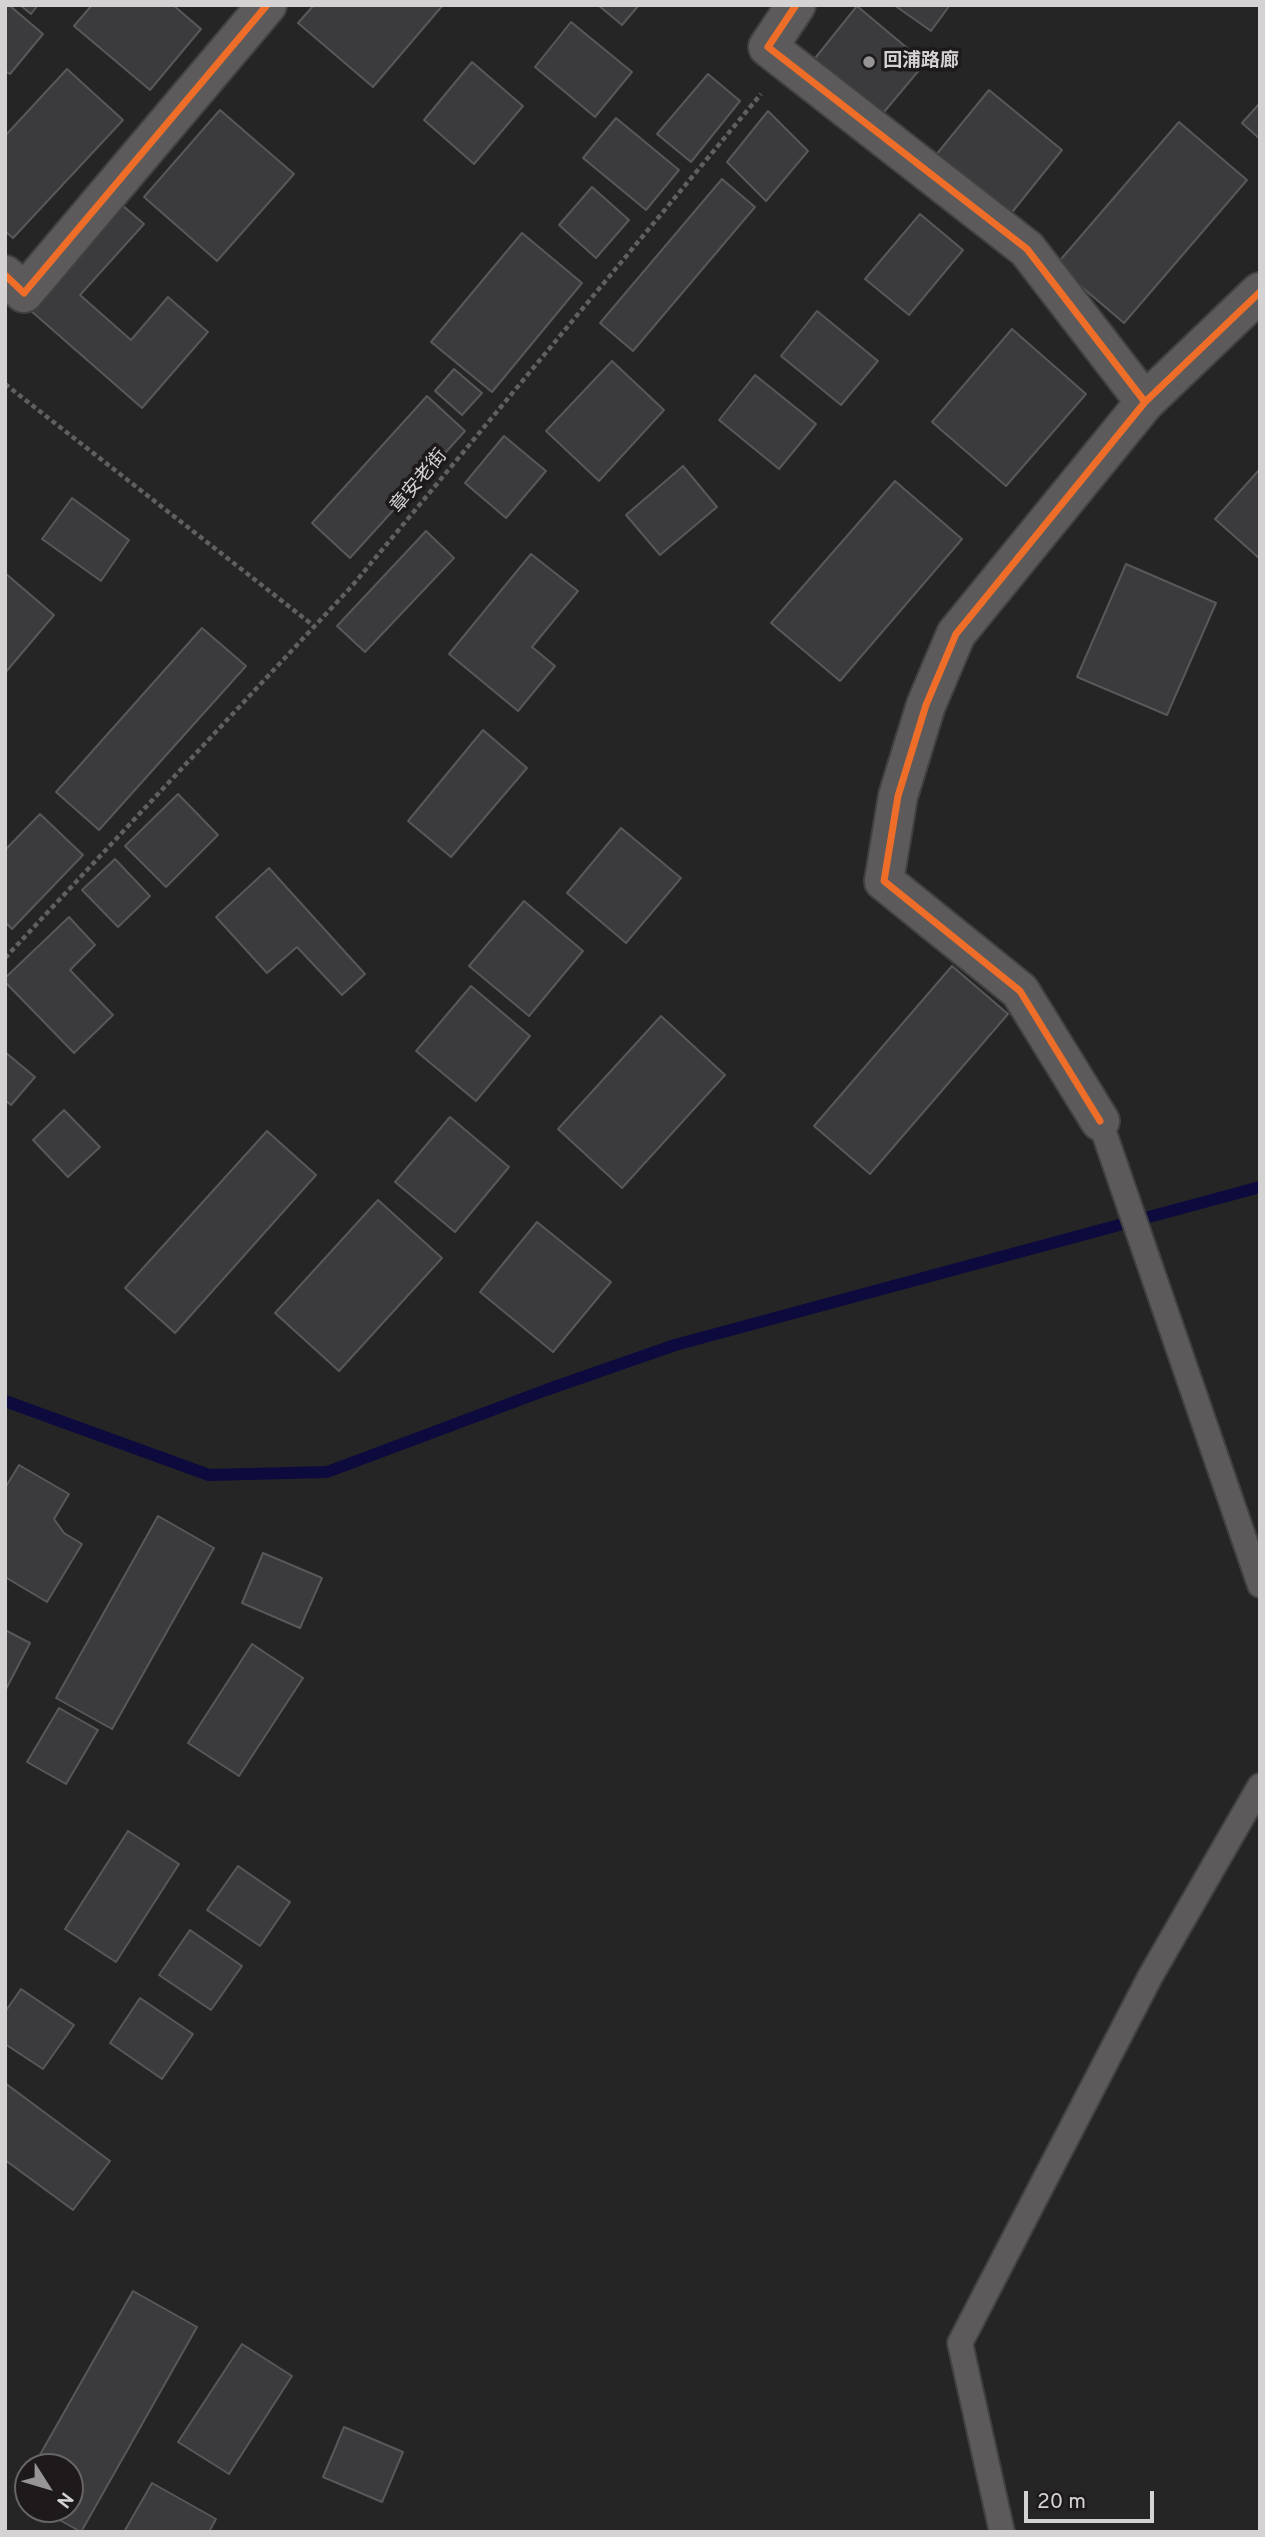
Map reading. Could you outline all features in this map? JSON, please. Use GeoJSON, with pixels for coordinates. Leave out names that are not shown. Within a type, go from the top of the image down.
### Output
{"type":"FeatureCollection","features":[{"type":"Feature","properties":{"kind":"street"},"geometry":{"type":"LineString","coordinates":[[5,275],[24,293],[267,5]]}},
{"type":"Feature","properties":{"kind":"street"},"geometry":{"type":"LineString","coordinates":[[796,5],[768,47],[1027,249],[1145,402]]}},
{"type":"Feature","properties":{"kind":"street"},"geometry":{"type":"LineString","coordinates":[[1100,1121],[1020,991],[884,881],[898,796],[926,705],[956,634],[1145,402],[1260,292]]}},
{"type":"Feature","properties":{"kind":"lane"},"geometry":{"type":"LineString","coordinates":[[1100,1121],[1260,1585]]}},
{"type":"Feature","properties":{"kind":"lane"},"geometry":{"type":"LineString","coordinates":[[1002,2532],[960,2343],[1151,1975],[1260,1786]]}},
{"type":"Feature","properties":{"kind":"path"},"geometry":{"type":"LineString","coordinates":[[5,384],[314,626]]}},
{"type":"Feature","properties":{"kind":"building"},"geometry":{"type":"Polygon","coordinates":[[[5,5],[9,5],[43,34],[10,74],[5,71],[5,5]]]}},
{"type":"Feature","properties":{"kind":"building"},"geometry":{"type":"Polygon","coordinates":[[[20,5],[38,5],[31,14],[20,5]]]}},
{"type":"Feature","properties":{"kind":"building"},"geometry":{"type":"Polygon","coordinates":[[[92,5],[173,5],[201,29],[150,90],[74,26],[92,5]]]}},
{"type":"Feature","properties":{"kind":"building"},"geometry":{"type":"Polygon","coordinates":[[[314,5],[443,5],[373,87],[298,23],[314,5]]]}},
{"type":"Feature","properties":{"kind":"building"},"geometry":{"type":"Polygon","coordinates":[[[598,5],[639,5],[622,25],[598,5]]]}},
{"type":"Feature","properties":{"kind":"building"},"geometry":{"type":"Polygon","coordinates":[[[894,5],[950,5],[931,31],[894,5]]]}},
{"type":"Feature","properties":{"kind":"building","name":"回浦路廊"},"geometry":{"type":"Polygon","coordinates":[[[857,6],[925,63],[879,118],[812,62],[857,6]]]}},
{"type":"Feature","properties":{"kind":"building"},"geometry":{"type":"Polygon","coordinates":[[[571,22],[632,72],[595,117],[535,67],[571,22]]]}},
{"type":"Feature","properties":{"kind":"building"},"geometry":{"type":"Polygon","coordinates":[[[472,62],[523,106],[474,164],[424,120],[472,62]]]}},
{"type":"Feature","properties":{"kind":"building"},"geometry":{"type":"Polygon","coordinates":[[[67,69],[123,120],[13,238],[5,231],[5,136],[67,69]]]}},
{"type":"Feature","properties":{"kind":"building"},"geometry":{"type":"Polygon","coordinates":[[[708,74],[740,101],[691,162],[657,134],[708,74]]]}},
{"type":"Feature","properties":{"kind":"building"},"geometry":{"type":"Polygon","coordinates":[[[989,90],[1062,150],[1005,221],[931,161],[989,90]]]}},
{"type":"Feature","properties":{"kind":"building"},"geometry":{"type":"Polygon","coordinates":[[[1260,103],[1260,139],[1242,123],[1260,103]]]}},
{"type":"Feature","properties":{"kind":"building"},"geometry":{"type":"Polygon","coordinates":[[[220,110],[294,174],[217,261],[144,197],[220,110]]]}},
{"type":"Feature","properties":{"kind":"building"},"geometry":{"type":"Polygon","coordinates":[[[768,111],[808,151],[766,201],[727,162],[768,111]]]}},
{"type":"Feature","properties":{"kind":"building"},"geometry":{"type":"Polygon","coordinates":[[[616,118],[679,170],[646,210],[583,158],[616,118]]]}},
{"type":"Feature","properties":{"kind":"building"},"geometry":{"type":"Polygon","coordinates":[[[1179,122],[1247,180],[1124,323],[1056,265],[1179,122]]]}},
{"type":"Feature","properties":{"kind":"building"},"geometry":{"type":"Polygon","coordinates":[[[722,179],[755,207],[633,351],[600,323],[722,179]]]}},
{"type":"Feature","properties":{"kind":"building"},"geometry":{"type":"Polygon","coordinates":[[[592,187],[629,220],[596,258],[559,225],[592,187]]]}},
{"type":"Feature","properties":{"kind":"building"},"geometry":{"type":"Polygon","coordinates":[[[122,205],[144,224],[80,295],[131,340],[168,297],[208,332],[142,408],[30,310],[122,205]]]}},
{"type":"Feature","properties":{"kind":"building"},"geometry":{"type":"Polygon","coordinates":[[[920,214],[963,250],[909,315],[865,279],[920,214]]]}},
{"type":"Feature","properties":{"kind":"building"},"geometry":{"type":"Polygon","coordinates":[[[522,233],[582,283],[492,392],[431,342],[522,233]]]}},
{"type":"Feature","properties":{"kind":"building"},"geometry":{"type":"Polygon","coordinates":[[[817,311],[878,361],[841,405],[781,356],[817,311]]]}},
{"type":"Feature","properties":{"kind":"building"},"geometry":{"type":"Polygon","coordinates":[[[1012,329],[1086,394],[1006,486],[932,422],[1012,329]]]}},
{"type":"Feature","properties":{"kind":"building"},"geometry":{"type":"Polygon","coordinates":[[[612,361],[664,410],[599,481],[546,431],[612,361]]]}},
{"type":"Feature","properties":{"kind":"building"},"geometry":{"type":"Polygon","coordinates":[[[454,369],[482,393],[462,415],[435,391],[454,369]]]}},
{"type":"Feature","properties":{"kind":"building"},"geometry":{"type":"Polygon","coordinates":[[[755,375],[816,424],[779,469],[719,420],[755,375]]]}},
{"type":"Feature","properties":{"kind":"building"},"geometry":{"type":"Polygon","coordinates":[[[427,396],[465,431],[350,558],[312,523],[427,396]]]}},
{"type":"Feature","properties":{"kind":"building"},"geometry":{"type":"Polygon","coordinates":[[[504,436],[546,471],[506,518],[465,483],[504,436]]]}},
{"type":"Feature","properties":{"kind":"building"},"geometry":{"type":"Polygon","coordinates":[[[683,466],[717,507],[660,555],[626,515],[683,466]]]}},
{"type":"Feature","properties":{"kind":"building"},"geometry":{"type":"Polygon","coordinates":[[[1260,469],[1260,559],[1215,519],[1260,469]]]}},
{"type":"Feature","properties":{"kind":"building"},"geometry":{"type":"Polygon","coordinates":[[[895,481],[962,539],[840,681],[771,623],[895,481]]]}},
{"type":"Feature","properties":{"kind":"building"},"geometry":{"type":"Polygon","coordinates":[[[72,498],[129,540],[101,581],[42,539],[72,498]]]}},
{"type":"Feature","properties":{"kind":"building"},"geometry":{"type":"Polygon","coordinates":[[[426,531],[454,558],[365,652],[337,626],[426,531]]]}},
{"type":"Feature","properties":{"kind":"building"},"geometry":{"type":"Polygon","coordinates":[[[531,554],[578,591],[532,647],[555,666],[518,711],[449,654],[531,554]]]}},
{"type":"Feature","properties":{"kind":"building"},"geometry":{"type":"Polygon","coordinates":[[[1126,564],[1216,603],[1167,715],[1077,677],[1126,564]]]}},
{"type":"Feature","properties":{"kind":"building"},"geometry":{"type":"Polygon","coordinates":[[[5,573],[54,615],[5,673],[5,573]]]}},
{"type":"Feature","properties":{"kind":"building"},"geometry":{"type":"Polygon","coordinates":[[[202,628],[246,666],[99,830],[56,792],[202,628]]]}},
{"type":"Feature","properties":{"kind":"building"},"geometry":{"type":"Polygon","coordinates":[[[483,730],[527,768],[451,857],[408,821],[483,730]]]}},
{"type":"Feature","properties":{"kind":"building"},"geometry":{"type":"Polygon","coordinates":[[[178,794],[218,835],[166,887],[125,846],[178,794]]]}},
{"type":"Feature","properties":{"kind":"building"},"geometry":{"type":"Polygon","coordinates":[[[40,814],[83,855],[12,929],[5,922],[5,850],[40,814]]]}},
{"type":"Feature","properties":{"kind":"building"},"geometry":{"type":"Polygon","coordinates":[[[621,828],[681,878],[626,943],[567,893],[621,828]]]}},
{"type":"Feature","properties":{"kind":"building"},"geometry":{"type":"Polygon","coordinates":[[[115,859],[150,896],[118,927],[82,890],[115,859]]]}},
{"type":"Feature","properties":{"kind":"building"},"geometry":{"type":"Polygon","coordinates":[[[269,868],[365,974],[342,995],[297,947],[267,973],[216,917],[269,868]]]}},
{"type":"Feature","properties":{"kind":"building"},"geometry":{"type":"Polygon","coordinates":[[[524,901],[583,951],[529,1016],[469,966],[524,901]]]}},
{"type":"Feature","properties":{"kind":"building"},"geometry":{"type":"Polygon","coordinates":[[[69,917],[95,945],[70,970],[113,1015],[74,1053],[5,982],[5,978],[69,917]]]}},
{"type":"Feature","properties":{"kind":"building"},"geometry":{"type":"Polygon","coordinates":[[[952,966],[1008,1014],[870,1174],[814,1126],[952,966]]]}},
{"type":"Feature","properties":{"kind":"building"},"geometry":{"type":"Polygon","coordinates":[[[471,986],[530,1036],[476,1101],[416,1051],[471,986]]]}},
{"type":"Feature","properties":{"kind":"building"},"geometry":{"type":"Polygon","coordinates":[[[661,1016],[725,1075],[622,1188],[558,1129],[661,1016]]]}},
{"type":"Feature","properties":{"kind":"building"},"geometry":{"type":"Polygon","coordinates":[[[5,1052],[35,1077],[11,1105],[5,1100],[5,1052]]]}},
{"type":"Feature","properties":{"kind":"building"},"geometry":{"type":"Polygon","coordinates":[[[64,1110],[100,1147],[68,1177],[33,1140],[64,1110]]]}},
{"type":"Feature","properties":{"kind":"building"},"geometry":{"type":"Polygon","coordinates":[[[450,1117],[509,1167],[455,1232],[395,1182],[450,1117]]]}},
{"type":"Feature","properties":{"kind":"building"},"geometry":{"type":"Polygon","coordinates":[[[267,1131],[316,1175],[175,1333],[125,1288],[267,1131]]]}},
{"type":"Feature","properties":{"kind":"building"},"geometry":{"type":"Polygon","coordinates":[[[378,1200],[442,1258],[339,1371],[275,1313],[378,1200]]]}},
{"type":"Feature","properties":{"kind":"building"},"geometry":{"type":"Polygon","coordinates":[[[537,1222],[611,1282],[553,1352],[480,1292],[537,1222]]]}},
{"type":"Feature","properties":{"kind":"building"},"geometry":{"type":"Polygon","coordinates":[[[19,1465],[69,1494],[54,1519],[64,1533],[82,1544],[47,1602],[5,1577],[5,1488],[19,1465]]]}},
{"type":"Feature","properties":{"kind":"building"},"geometry":{"type":"Polygon","coordinates":[[[158,1516],[214,1548],[112,1729],[56,1698],[158,1516]]]}},
{"type":"Feature","properties":{"kind":"building"},"geometry":{"type":"Polygon","coordinates":[[[263,1553],[322,1578],[300,1628],[242,1603],[263,1553]]]}},
{"type":"Feature","properties":{"kind":"building"},"geometry":{"type":"Polygon","coordinates":[[[5,1630],[30,1643],[5,1691],[5,1630]]]}},
{"type":"Feature","properties":{"kind":"building"},"geometry":{"type":"Polygon","coordinates":[[[252,1644],[303,1678],[239,1776],[188,1743],[252,1644]]]}},
{"type":"Feature","properties":{"kind":"building"},"geometry":{"type":"Polygon","coordinates":[[[59,1708],[98,1730],[66,1784],[27,1762],[59,1708]]]}},
{"type":"Feature","properties":{"kind":"building"},"geometry":{"type":"Polygon","coordinates":[[[128,1831],[179,1864],[116,1962],[65,1929],[128,1831]]]}},
{"type":"Feature","properties":{"kind":"building"},"geometry":{"type":"Polygon","coordinates":[[[238,1866],[290,1902],[260,1946],[207,1910],[238,1866]]]}},
{"type":"Feature","properties":{"kind":"building"},"geometry":{"type":"Polygon","coordinates":[[[190,1930],[242,1966],[211,2010],[159,1975],[190,1930]]]}},
{"type":"Feature","properties":{"kind":"building"},"geometry":{"type":"Polygon","coordinates":[[[21,1989],[74,2025],[43,2069],[5,2044],[5,2012],[21,1989]]]}},
{"type":"Feature","properties":{"kind":"building"},"geometry":{"type":"Polygon","coordinates":[[[140,1998],[193,2034],[162,2079],[110,2043],[140,1998]]]}},
{"type":"Feature","properties":{"kind":"building"},"geometry":{"type":"Polygon","coordinates":[[[5,2083],[110,2161],[73,2210],[5,2160],[5,2083]]]}},
{"type":"Feature","properties":{"kind":"building"},"geometry":{"type":"Polygon","coordinates":[[[133,2291],[197,2327],[81,2532],[65,2523],[84,2523],[84,2453],[41,2453],[133,2291]]]}},
{"type":"Feature","properties":{"kind":"building"},"geometry":{"type":"Polygon","coordinates":[[[242,2344],[292,2376],[229,2474],[178,2442],[242,2344]]]}},
{"type":"Feature","properties":{"kind":"building"},"geometry":{"type":"Polygon","coordinates":[[[344,2427],[403,2452],[382,2502],[323,2477],[344,2427]]]}},
{"type":"Feature","properties":{"kind":"building"},"geometry":{"type":"Polygon","coordinates":[[[152,2483],[216,2519],[209,2532],[124,2532],[152,2483]]]}},
{"type":"Feature","properties":{"kind":"waterway"},"geometry":{"type":"LineString","coordinates":[[5,1401],[209,1475],[327,1472],[675,1345],[1260,1187]]}},
{"type":"Feature","properties":{"kind":"cycle path"},"geometry":{"type":"LineString","coordinates":[[5,275],[24,293],[267,5]]}},
{"type":"Feature","properties":{"kind":"cycle path"},"geometry":{"type":"LineString","coordinates":[[796,5],[768,47],[1027,249],[1145,402]]}},
{"type":"Feature","properties":{"kind":"cycle path"},"geometry":{"type":"LineString","coordinates":[[1100,1121],[1020,991],[884,881],[898,796],[926,705],[956,634],[1145,402],[1260,292]]}},
{"type":"Feature","properties":{"kind":"place","name":"回浦路廊"},"geometry":{"type":"Point","coordinates":[869,62]}}]}
